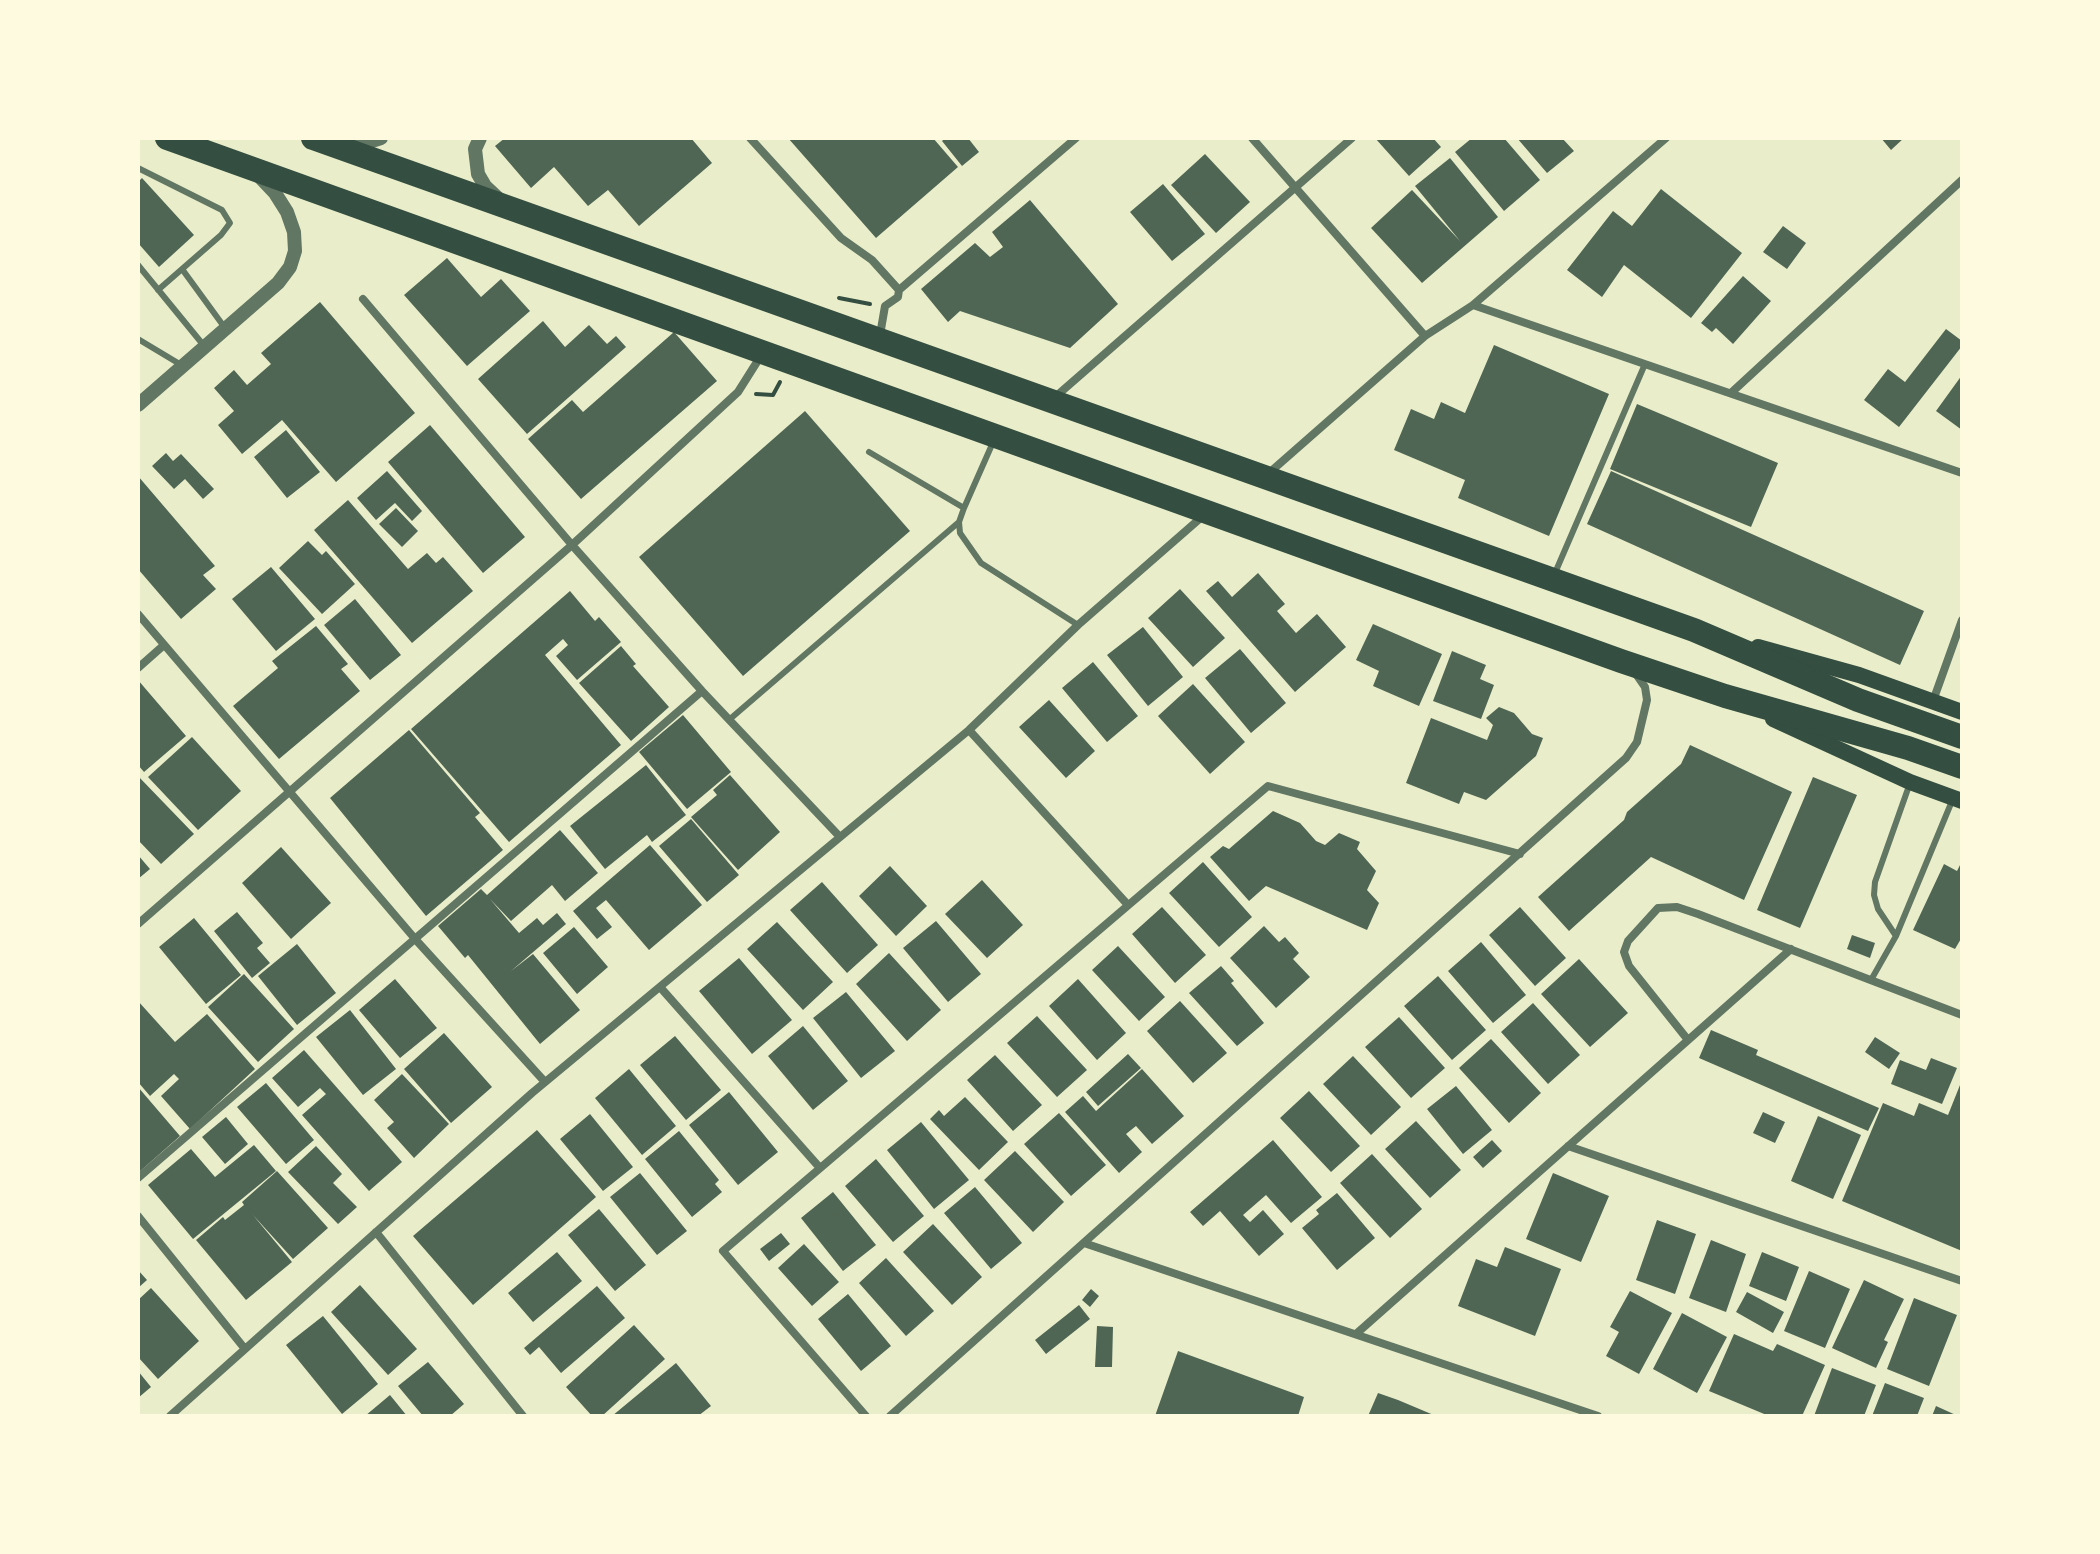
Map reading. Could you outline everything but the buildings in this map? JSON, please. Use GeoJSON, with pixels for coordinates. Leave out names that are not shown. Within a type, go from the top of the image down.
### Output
{"type":"FeatureCollection","features":[{"type":"Feature","properties":{"kind":"highway"},"geometry":{"type":"LineString","coordinates":[[167,138],[1621,661],[1725,696],[1908,748],[1962,767]]}},
{"type":"Feature","properties":{"kind":"highway"},"geometry":{"type":"LineString","coordinates":[[313,138],[1694,630],[1858,700],[1962,737]]}},
{"type":"Feature","properties":{"kind":"main road"},"geometry":{"type":"LineString","coordinates":[[1694,630],[1859,675],[1962,712]]}},
{"type":"Feature","properties":{"kind":"main road"},"geometry":{"type":"LineString","coordinates":[[1725,696],[1910,782],[1958,799]]}},
{"type":"Feature","properties":{"kind":"street"},"geometry":{"type":"LineString","coordinates":[[345,149],[381,138]]}},
{"type":"Feature","properties":{"kind":"street"},"geometry":{"type":"LineString","coordinates":[[480,138],[474,162],[478,174],[495,196],[520,213]]}},
{"type":"Feature","properties":{"kind":"street"},"geometry":{"type":"LineString","coordinates":[[751,138],[841,238],[872,260],[899,290]]}},
{"type":"Feature","properties":{"kind":"street"},"geometry":{"type":"LineString","coordinates":[[879,340],[885,306],[898,297],[899,290],[1076,138]]}},
{"type":"Feature","properties":{"kind":"street"},"geometry":{"type":"LineString","coordinates":[[1252,138],[1425,336]]}},
{"type":"Feature","properties":{"kind":"street"},"geometry":{"type":"LineString","coordinates":[[1050,401],[1352,138]]}},
{"type":"Feature","properties":{"kind":"street"},"geometry":{"type":"LineString","coordinates":[[1266,476],[1425,336],[1473,305],[1666,138]]}},
{"type":"Feature","properties":{"kind":"street"},"geometry":{"type":"LineString","coordinates":[[138,405],[278,283],[290,267],[295,251],[294,232],[287,212],[275,193],[252,169]]}},
{"type":"Feature","properties":{"kind":"street"},"geometry":{"type":"LineString","coordinates":[[1731,393],[1962,180]]}},
{"type":"Feature","properties":{"kind":"street"},"geometry":{"type":"LineString","coordinates":[[363,299],[572,545],[702,691],[840,837]]}},
{"type":"Feature","properties":{"kind":"street"},"geometry":{"type":"LineString","coordinates":[[1473,305],[1962,473]]}},
{"type":"Feature","properties":{"kind":"street"},"geometry":{"type":"LineString","coordinates":[[138,924],[572,545],[738,392],[762,353]]}},
{"type":"Feature","properties":{"kind":"street"},"geometry":{"type":"LineString","coordinates":[[170,1416],[545,1082],[969,730],[1078,625],[1208,512]]}},
{"type":"Feature","properties":{"kind":"street"},"geometry":{"type":"LineString","coordinates":[[138,614],[416,940],[545,1082]]}},
{"type":"Feature","properties":{"kind":"street"},"geometry":{"type":"LineString","coordinates":[[1933,701],[1962,620]]}},
{"type":"Feature","properties":{"kind":"street"},"geometry":{"type":"LineString","coordinates":[[138,668],[164,645]]}},
{"type":"Feature","properties":{"kind":"street"},"geometry":{"type":"LineString","coordinates":[[890,1416],[1626,758],[1637,742],[1647,700],[1645,687],[1621,661]]}},
{"type":"Feature","properties":{"kind":"street"},"geometry":{"type":"LineString","coordinates":[[138,1178],[702,691]]}},
{"type":"Feature","properties":{"kind":"street"},"geometry":{"type":"LineString","coordinates":[[969,730],[1128,905]]}},
{"type":"Feature","properties":{"kind":"street"},"geometry":{"type":"LineString","coordinates":[[866,1416],[723,1251],[1268,786],[1520,854]]}},
{"type":"Feature","properties":{"kind":"street"},"geometry":{"type":"LineString","coordinates":[[1688,1040],[1629,966],[1624,952],[1628,941],[1658,908],[1677,907],[1962,1015]]}},
{"type":"Feature","properties":{"kind":"street"},"geometry":{"type":"LineString","coordinates":[[1356,1334],[1791,949]]}},
{"type":"Feature","properties":{"kind":"street"},"geometry":{"type":"LineString","coordinates":[[660,987],[820,1168]]}},
{"type":"Feature","properties":{"kind":"street"},"geometry":{"type":"LineString","coordinates":[[1568,1146],[1962,1281]]}},
{"type":"Feature","properties":{"kind":"street"},"geometry":{"type":"LineString","coordinates":[[138,1216],[245,1349]]}},
{"type":"Feature","properties":{"kind":"street"},"geometry":{"type":"LineString","coordinates":[[376,1232],[523,1416]]}},
{"type":"Feature","properties":{"kind":"street"},"geometry":{"type":"LineString","coordinates":[[1084,1243],[1598,1416]]}},
{"type":"Feature","properties":{"kind":"lane"},"geometry":{"type":"LineString","coordinates":[[138,168],[222,210],[230,223],[221,235],[158,290]]}},
{"type":"Feature","properties":{"kind":"lane"},"geometry":{"type":"LineString","coordinates":[[138,265],[205,347]]}},
{"type":"Feature","properties":{"kind":"lane"},"geometry":{"type":"LineString","coordinates":[[182,269],[225,329]]}},
{"type":"Feature","properties":{"kind":"lane"},"geometry":{"type":"LineString","coordinates":[[138,339],[183,366]]}},
{"type":"Feature","properties":{"kind":"lane"},"geometry":{"type":"LineString","coordinates":[[1552,580],[1645,364]]}},
{"type":"Feature","properties":{"kind":"lane"},"geometry":{"type":"LineString","coordinates":[[995,437],[964,508],[959,522],[960,533],[981,563],[1078,625]]}},
{"type":"Feature","properties":{"kind":"lane"},"geometry":{"type":"LineString","coordinates":[[869,452],[964,508]]}},
{"type":"Feature","properties":{"kind":"lane"},"geometry":{"type":"LineString","coordinates":[[730,719],[959,522]]}},
{"type":"Feature","properties":{"kind":"lane"},"geometry":{"type":"LineString","coordinates":[[1896,936],[1878,909],[1874,895],[1875,882],[1910,782]]}},
{"type":"Feature","properties":{"kind":"lane"},"geometry":{"type":"LineString","coordinates":[[1871,980],[1896,936],[1958,799]]}},
{"type":"Feature","properties":{"kind":"path"},"geometry":{"type":"LineString","coordinates":[[828,297],[885,306]]}}]}
